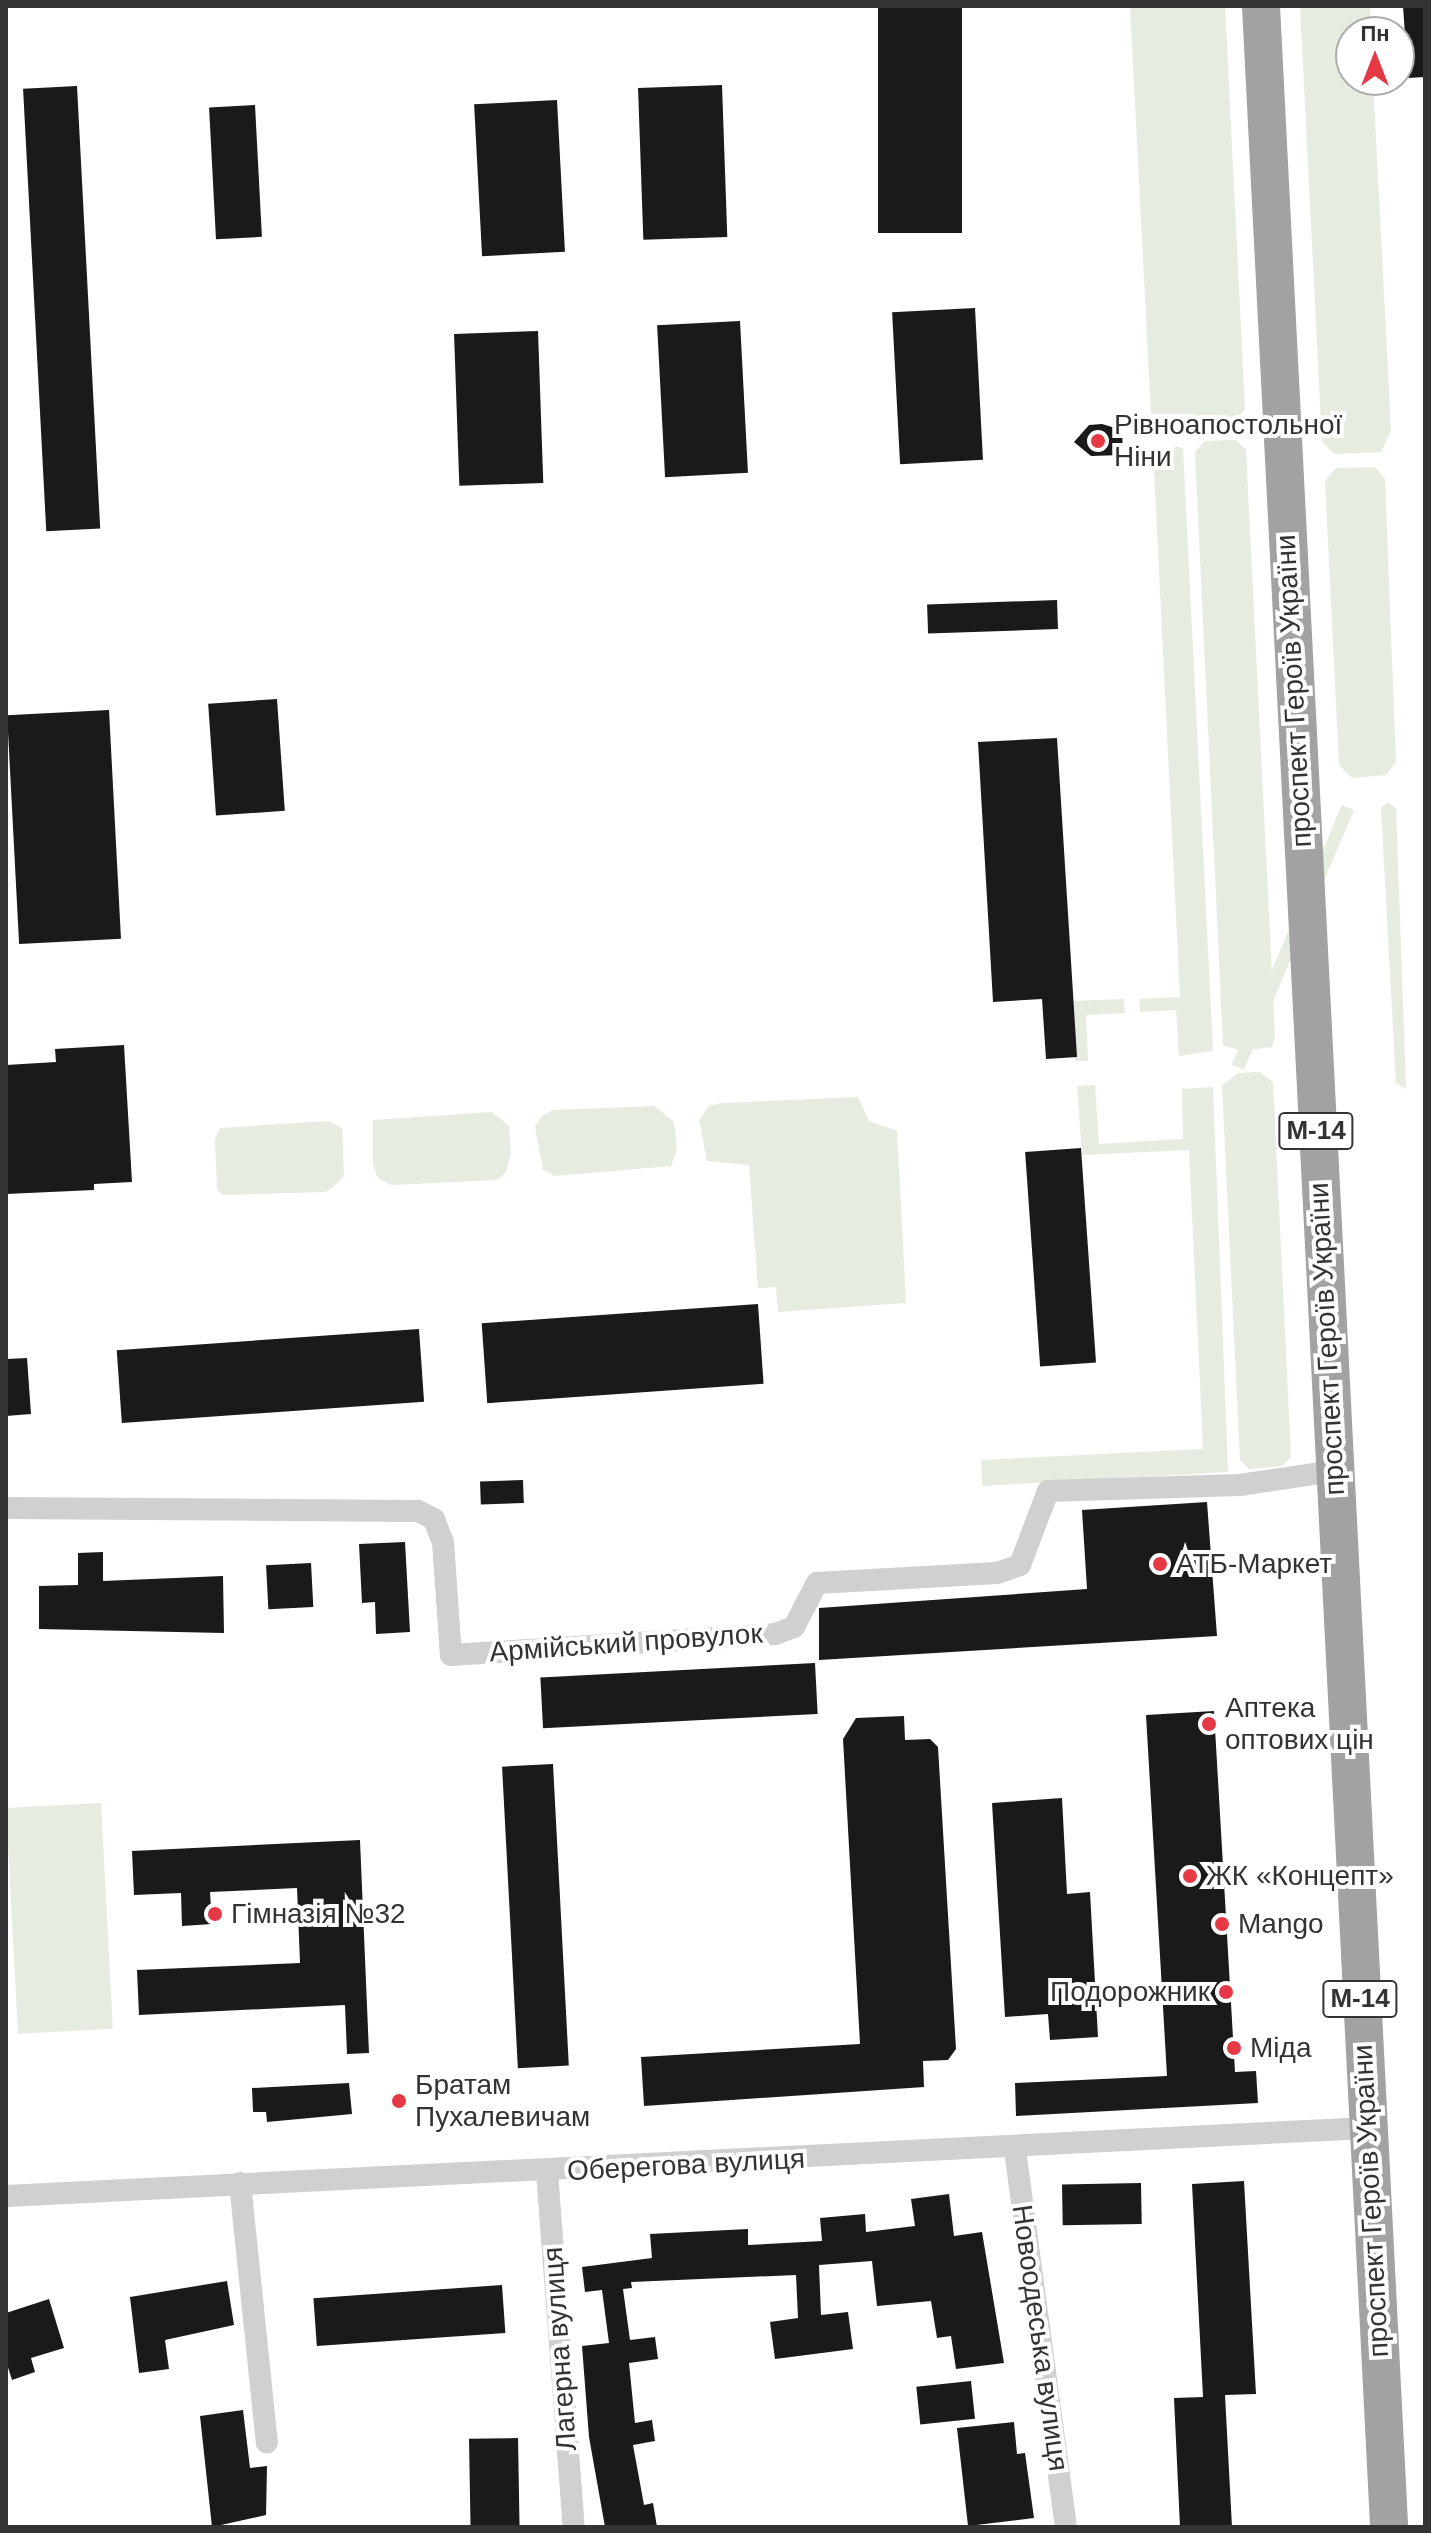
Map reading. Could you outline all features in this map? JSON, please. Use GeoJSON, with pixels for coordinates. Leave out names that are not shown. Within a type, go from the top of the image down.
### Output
{"type":"FeatureCollection","features":[{"type":"Feature","properties":{"kind":"highway","name":"проспект Героїв України"},"geometry":{"type":"LineString","coordinates":[[1261,6],[1389,2527]]}},
{"type":"Feature","properties":{"kind":"street","name":"Армійський провулок"},"geometry":{"type":"LineString","coordinates":[[6,1508],[418,1511],[434,1519],[443,1542],[451,1655],[775,1634],[794,1627],[817,1583],[997,1573],[1020,1565],[1048,1491],[1240,1485],[1334,1471]]}},
{"type":"Feature","properties":{"kind":"street","name":"Оберегова вулиця"},"geometry":{"type":"LineString","coordinates":[[6,2196],[1015,2150],[1367,2128]]}},
{"type":"Feature","properties":{"kind":"street","name":"Новоодеська вулиця"},"geometry":{"type":"LineString","coordinates":[[1015,2150],[1066,2527]]}},
{"type":"Feature","properties":{"kind":"street","name":"Лагерна вулиця"},"geometry":{"type":"LineString","coordinates":[[547,2172],[574,2527]]}},
{"type":"Feature","properties":{"kind":"street"},"geometry":{"type":"LineString","coordinates":[[240,2183],[267,2443]]}},
{"type":"Feature","properties":{"kind":"shaded area"},"geometry":{"type":"Polygon","coordinates":[[[1130,6],[1225,6],[1245,409],[1234,422],[1205,423],[1194,414],[1151,414],[1130,6]]]}},
{"type":"Feature","properties":{"kind":"shaded area"},"geometry":{"type":"Polygon","coordinates":[[[1300,6],[1370,6],[1370,16],[1335,16],[1335,96],[1374,96],[1391,431],[1381,452],[1334,454],[1322,442],[1300,6]]]}},
{"type":"Feature","properties":{"kind":"shaded area"},"geometry":{"type":"Polygon","coordinates":[[[1236,440],[1246,450],[1275,1037],[1272,1047],[1241,1051],[1223,1045],[1195,452],[1205,441],[1236,440]]]}},
{"type":"Feature","properties":{"kind":"shaded area"},"geometry":{"type":"Polygon","coordinates":[[[1153,449],[1183,449],[1213,1051],[1179,1056],[1176,1010],[1140,1012],[1139,999],[1180,997],[1153,449]]]}},
{"type":"Feature","properties":{"kind":"shaded area"},"geometry":{"type":"Polygon","coordinates":[[[1375,467],[1385,479],[1396,763],[1386,775],[1352,778],[1339,765],[1325,481],[1336,468],[1375,467]]]}},
{"type":"Feature","properties":{"kind":"shaded area"},"geometry":{"type":"Polygon","coordinates":[[[1388,802],[1396,808],[1406,1089],[1396,1083],[1381,808],[1388,802]]]}},
{"type":"Feature","properties":{"kind":"shaded area"},"geometry":{"type":"Polygon","coordinates":[[[1342,805],[1354,810],[1244,1070],[1232,1065],[1342,805]]]}},
{"type":"Feature","properties":{"kind":"shaded area"},"geometry":{"type":"Polygon","coordinates":[[[1124,999],[1125,1013],[1086,1015],[1088,1061],[1075,1061],[1073,1001],[1124,999]]]}},
{"type":"Feature","properties":{"kind":"shaded area"},"geometry":{"type":"Polygon","coordinates":[[[1260,1072],[1273,1082],[1291,1457],[1282,1466],[1249,1469],[1240,1460],[1222,1086],[1238,1073],[1260,1072]]]}},
{"type":"Feature","properties":{"kind":"shaded area"},"geometry":{"type":"Polygon","coordinates":[[[1095,1085],[1099,1144],[1183,1139],[1182,1089],[1213,1087],[1228,1472],[982,1486],[981,1460],[1203,1449],[1189,1150],[1082,1155],[1077,1086],[1095,1085]]]}},
{"type":"Feature","properties":{"kind":"shaded area"},"geometry":{"type":"Polygon","coordinates":[[[858,1097],[869,1121],[897,1131],[906,1303],[778,1312],[776,1287],[758,1288],[749,1165],[707,1161],[699,1120],[709,1106],[722,1103],[858,1097]]]}},
{"type":"Feature","properties":{"kind":"shaded area"},"geometry":{"type":"Polygon","coordinates":[[[654,1106],[674,1122],[677,1149],[671,1166],[555,1176],[543,1170],[535,1126],[543,1115],[553,1110],[654,1106]]]}},
{"type":"Feature","properties":{"kind":"shaded area"},"geometry":{"type":"Polygon","coordinates":[[[492,1112],[509,1126],[511,1153],[506,1172],[497,1180],[391,1185],[378,1178],[373,1165],[373,1120],[492,1112]]]}},
{"type":"Feature","properties":{"kind":"shaded area"},"geometry":{"type":"Polygon","coordinates":[[[329,1121],[342,1128],[344,1176],[325,1192],[223,1195],[217,1189],[215,1139],[220,1128],[329,1121]]]}},
{"type":"Feature","properties":{"kind":"shaded area"},"geometry":{"type":"Polygon","coordinates":[[[101,1803],[113,2029],[18,2034],[6,1808],[101,1803]]]}},
{"type":"Feature","properties":{"kind":"building"},"geometry":{"type":"Polygon","coordinates":[[[878,6],[962,6],[962,233],[878,233],[878,6]]]}},
{"type":"Feature","properties":{"kind":"building"},"geometry":{"type":"Polygon","coordinates":[[[1403,6],[1425,6],[1425,77],[1415,78],[1415,16],[1404,16],[1403,6]]]}},
{"type":"Feature","properties":{"kind":"building"},"geometry":{"type":"Polygon","coordinates":[[[722,85],[727,237],[643,240],[638,88],[722,85]]]}},
{"type":"Feature","properties":{"kind":"building"},"geometry":{"type":"Polygon","coordinates":[[[77,86],[100,528],[46,531],[23,89],[77,86]]]}},
{"type":"Feature","properties":{"kind":"building"},"geometry":{"type":"Polygon","coordinates":[[[557,100],[565,252],[482,256],[474,104],[557,100]]]}},
{"type":"Feature","properties":{"kind":"building"},"geometry":{"type":"Polygon","coordinates":[[[255,105],[262,237],[216,239],[209,107],[255,105]]]}},
{"type":"Feature","properties":{"kind":"building"},"geometry":{"type":"Polygon","coordinates":[[[975,308],[983,460],[900,464],[892,312],[975,308]]]}},
{"type":"Feature","properties":{"kind":"building"},"geometry":{"type":"Polygon","coordinates":[[[740,321],[748,473],[665,477],[657,325],[740,321]]]}},
{"type":"Feature","properties":{"kind":"building"},"geometry":{"type":"Polygon","coordinates":[[[538,331],[543,483],[459,486],[454,334],[538,331]]]}},
{"type":"Feature","properties":{"kind":"building","name":"Рівноапостольної Ніни"},"geometry":{"type":"Polygon","coordinates":[[[1102,424],[1122,430],[1123,455],[1091,456],[1074,442],[1089,425],[1102,424]]]}},
{"type":"Feature","properties":{"kind":"building"},"geometry":{"type":"Polygon","coordinates":[[[1057,600],[1058,629],[928,634],[927,605],[1057,600]]]}},
{"type":"Feature","properties":{"kind":"building"},"geometry":{"type":"Polygon","coordinates":[[[277,699],[285,811],[216,816],[208,704],[277,699]]]}},
{"type":"Feature","properties":{"kind":"building"},"geometry":{"type":"Polygon","coordinates":[[[109,710],[121,939],[19,944],[7,715],[109,710]]]}},
{"type":"Feature","properties":{"kind":"building"},"geometry":{"type":"Polygon","coordinates":[[[1057,738],[1077,1057],[1046,1059],[1042,999],[993,1002],[978,742],[1057,738]]]}},
{"type":"Feature","properties":{"kind":"building"},"geometry":{"type":"Polygon","coordinates":[[[124,1045],[132,1182],[94,1184],[94,1190],[6,1194],[6,1065],[56,1062],[55,1049],[124,1045]]]}},
{"type":"Feature","properties":{"kind":"building"},"geometry":{"type":"Polygon","coordinates":[[[1081,1148],[1096,1362],[1040,1366],[1025,1152],[1081,1148]]]}},
{"type":"Feature","properties":{"kind":"building"},"geometry":{"type":"Polygon","coordinates":[[[758,1304],[764,1384],[487,1403],[482,1323],[758,1304]]]}},
{"type":"Feature","properties":{"kind":"building"},"geometry":{"type":"Polygon","coordinates":[[[419,1329],[424,1402],[122,1423],[117,1350],[419,1329]]]}},
{"type":"Feature","properties":{"kind":"building"},"geometry":{"type":"Polygon","coordinates":[[[27,1358],[31,1414],[6,1416],[6,1359],[27,1358]]]}},
{"type":"Feature","properties":{"kind":"building"},"geometry":{"type":"Polygon","coordinates":[[[523,1480],[524,1503],[481,1504],[480,1482],[523,1480]]]}},
{"type":"Feature","properties":{"kind":"building"},"geometry":{"type":"Polygon","coordinates":[[[1207,1502],[1217,1636],[819,1660],[819,1608],[1087,1589],[1082,1510],[1207,1502]]]}},
{"type":"Feature","properties":{"kind":"building"},"geometry":{"type":"Polygon","coordinates":[[[405,1542],[410,1632],[376,1634],[375,1602],[362,1603],[359,1544],[405,1542]]]}},
{"type":"Feature","properties":{"kind":"building"},"geometry":{"type":"Polygon","coordinates":[[[103,1552],[103,1581],[223,1576],[224,1633],[39,1629],[39,1586],[78,1585],[78,1553],[103,1552]]]}},
{"type":"Feature","properties":{"kind":"building"},"geometry":{"type":"Polygon","coordinates":[[[311,1563],[313,1607],[268,1609],[266,1565],[311,1563]]]}},
{"type":"Feature","properties":{"kind":"building"},"geometry":{"type":"Polygon","coordinates":[[[815,1663],[818,1714],[543,1728],[540,1677],[815,1663]]]}},
{"type":"Feature","properties":{"kind":"building","name":"ЖК «Концепт»"},"geometry":{"type":"Polygon","coordinates":[[[1214,1711],[1235,2072],[1256,2071],[1258,2103],[1016,2116],[1015,2083],[1167,2076],[1146,1715],[1214,1711]]]}},
{"type":"Feature","properties":{"kind":"building"},"geometry":{"type":"Polygon","coordinates":[[[904,1716],[905,1740],[930,1739],[938,1747],[956,2049],[948,2060],[923,2061],[924,2087],[644,2106],[641,2057],[860,2044],[843,1739],[856,1718],[904,1716]]]}},
{"type":"Feature","properties":{"kind":"building"},"geometry":{"type":"Polygon","coordinates":[[[553,1764],[569,2066],[518,2068],[502,1767],[553,1764]]]}},
{"type":"Feature","properties":{"kind":"building"},"geometry":{"type":"Polygon","coordinates":[[[1062,1798],[1067,1894],[1090,1892],[1098,2037],[1050,2040],[1048,2014],[1005,2017],[992,1803],[1062,1798]]]}},
{"type":"Feature","properties":{"kind":"building"},"geometry":{"type":"Polygon","coordinates":[[[360,1840],[369,2053],[347,2054],[345,2005],[139,2015],[137,1970],[300,1963],[297,1888],[210,1892],[212,1924],[182,1926],[181,1893],[134,1895],[132,1851],[360,1840]]]}},
{"type":"Feature","properties":{"kind":"building"},"geometry":{"type":"Polygon","coordinates":[[[349,2083],[352,2114],[267,2122],[266,2112],[253,2112],[252,2088],[349,2083]]]}},
{"type":"Feature","properties":{"kind":"building"},"geometry":{"type":"Polygon","coordinates":[[[1244,2181],[1256,2394],[1225,2395],[1232,2527],[1180,2527],[1174,2398],[1203,2397],[1192,2184],[1244,2181]]]}},
{"type":"Feature","properties":{"kind":"building"},"geometry":{"type":"Polygon","coordinates":[[[1141,2183],[1142,2224],[1063,2225],[1062,2184],[1141,2183]]]}},
{"type":"Feature","properties":{"kind":"building"},"geometry":{"type":"Polygon","coordinates":[[[949,2194],[954,2236],[982,2232],[1004,2363],[956,2369],[951,2336],[937,2338],[931,2301],[877,2306],[872,2261],[819,2265],[821,2315],[848,2312],[853,2349],[775,2359],[770,2322],[798,2318],[796,2275],[631,2282],[632,2288],[623,2289],[630,2340],[655,2337],[658,2359],[629,2363],[635,2423],[652,2420],[655,2441],[633,2445],[644,2505],[653,2503],[657,2527],[605,2527],[589,2437],[582,2346],[609,2343],[602,2290],[585,2292],[582,2267],[652,2258],[650,2234],[748,2229],[748,2245],[822,2241],[820,2218],[865,2214],[866,2232],[915,2226],[911,2199],[949,2194]]]}},
{"type":"Feature","properties":{"kind":"building"},"geometry":{"type":"Polygon","coordinates":[[[227,2281],[234,2325],[165,2340],[169,2369],[139,2373],[130,2297],[227,2281]]]}},
{"type":"Feature","properties":{"kind":"building"},"geometry":{"type":"Polygon","coordinates":[[[502,2285],[505,2333],[317,2346],[313,2298],[502,2285]]]}},
{"type":"Feature","properties":{"kind":"building"},"geometry":{"type":"Polygon","coordinates":[[[49,2299],[64,2348],[31,2358],[35,2372],[12,2380],[6,2361],[6,2313],[49,2299]]]}},
{"type":"Feature","properties":{"kind":"building"},"geometry":{"type":"Polygon","coordinates":[[[971,2381],[975,2419],[920,2425],[916,2387],[971,2381]]]}},
{"type":"Feature","properties":{"kind":"building"},"geometry":{"type":"Polygon","coordinates":[[[243,2410],[250,2468],[267,2466],[266,2515],[212,2527],[200,2416],[243,2410]]]}},
{"type":"Feature","properties":{"kind":"building"},"geometry":{"type":"Polygon","coordinates":[[[1014,2422],[1017,2454],[1025,2453],[1034,2518],[968,2526],[957,2428],[1014,2422]]]}},
{"type":"Feature","properties":{"kind":"building"},"geometry":{"type":"Polygon","coordinates":[[[518,2438],[520,2527],[471,2527],[469,2439],[518,2438]]]}},
{"type":"Feature","properties":{"kind":"place","name":"Рівноапостольної Ніни"},"geometry":{"type":"Point","coordinates":[1098,441]}},
{"type":"Feature","properties":{"kind":"place","name":"АТБ-Маркет"},"geometry":{"type":"Point","coordinates":[1160,1564]}},
{"type":"Feature","properties":{"kind":"place","name":"Аптека оптових цін"},"geometry":{"type":"Point","coordinates":[1209,1724]}},
{"type":"Feature","properties":{"kind":"place","name":"ЖК «Концепт»"},"geometry":{"type":"Point","coordinates":[1190,1876]}},
{"type":"Feature","properties":{"kind":"place","name":"Гімназія №32"},"geometry":{"type":"Point","coordinates":[215,1914]}},
{"type":"Feature","properties":{"kind":"place","name":"Mango"},"geometry":{"type":"Point","coordinates":[1222,1924]}},
{"type":"Feature","properties":{"kind":"place","name":"Подорожник"},"geometry":{"type":"Point","coordinates":[1226,1992]}},
{"type":"Feature","properties":{"kind":"place","name":"Міда"},"geometry":{"type":"Point","coordinates":[1234,2048]}},
{"type":"Feature","properties":{"kind":"place","name":"Братам Пухалевичам"},"geometry":{"type":"Point","coordinates":[399,2101]}}]}
